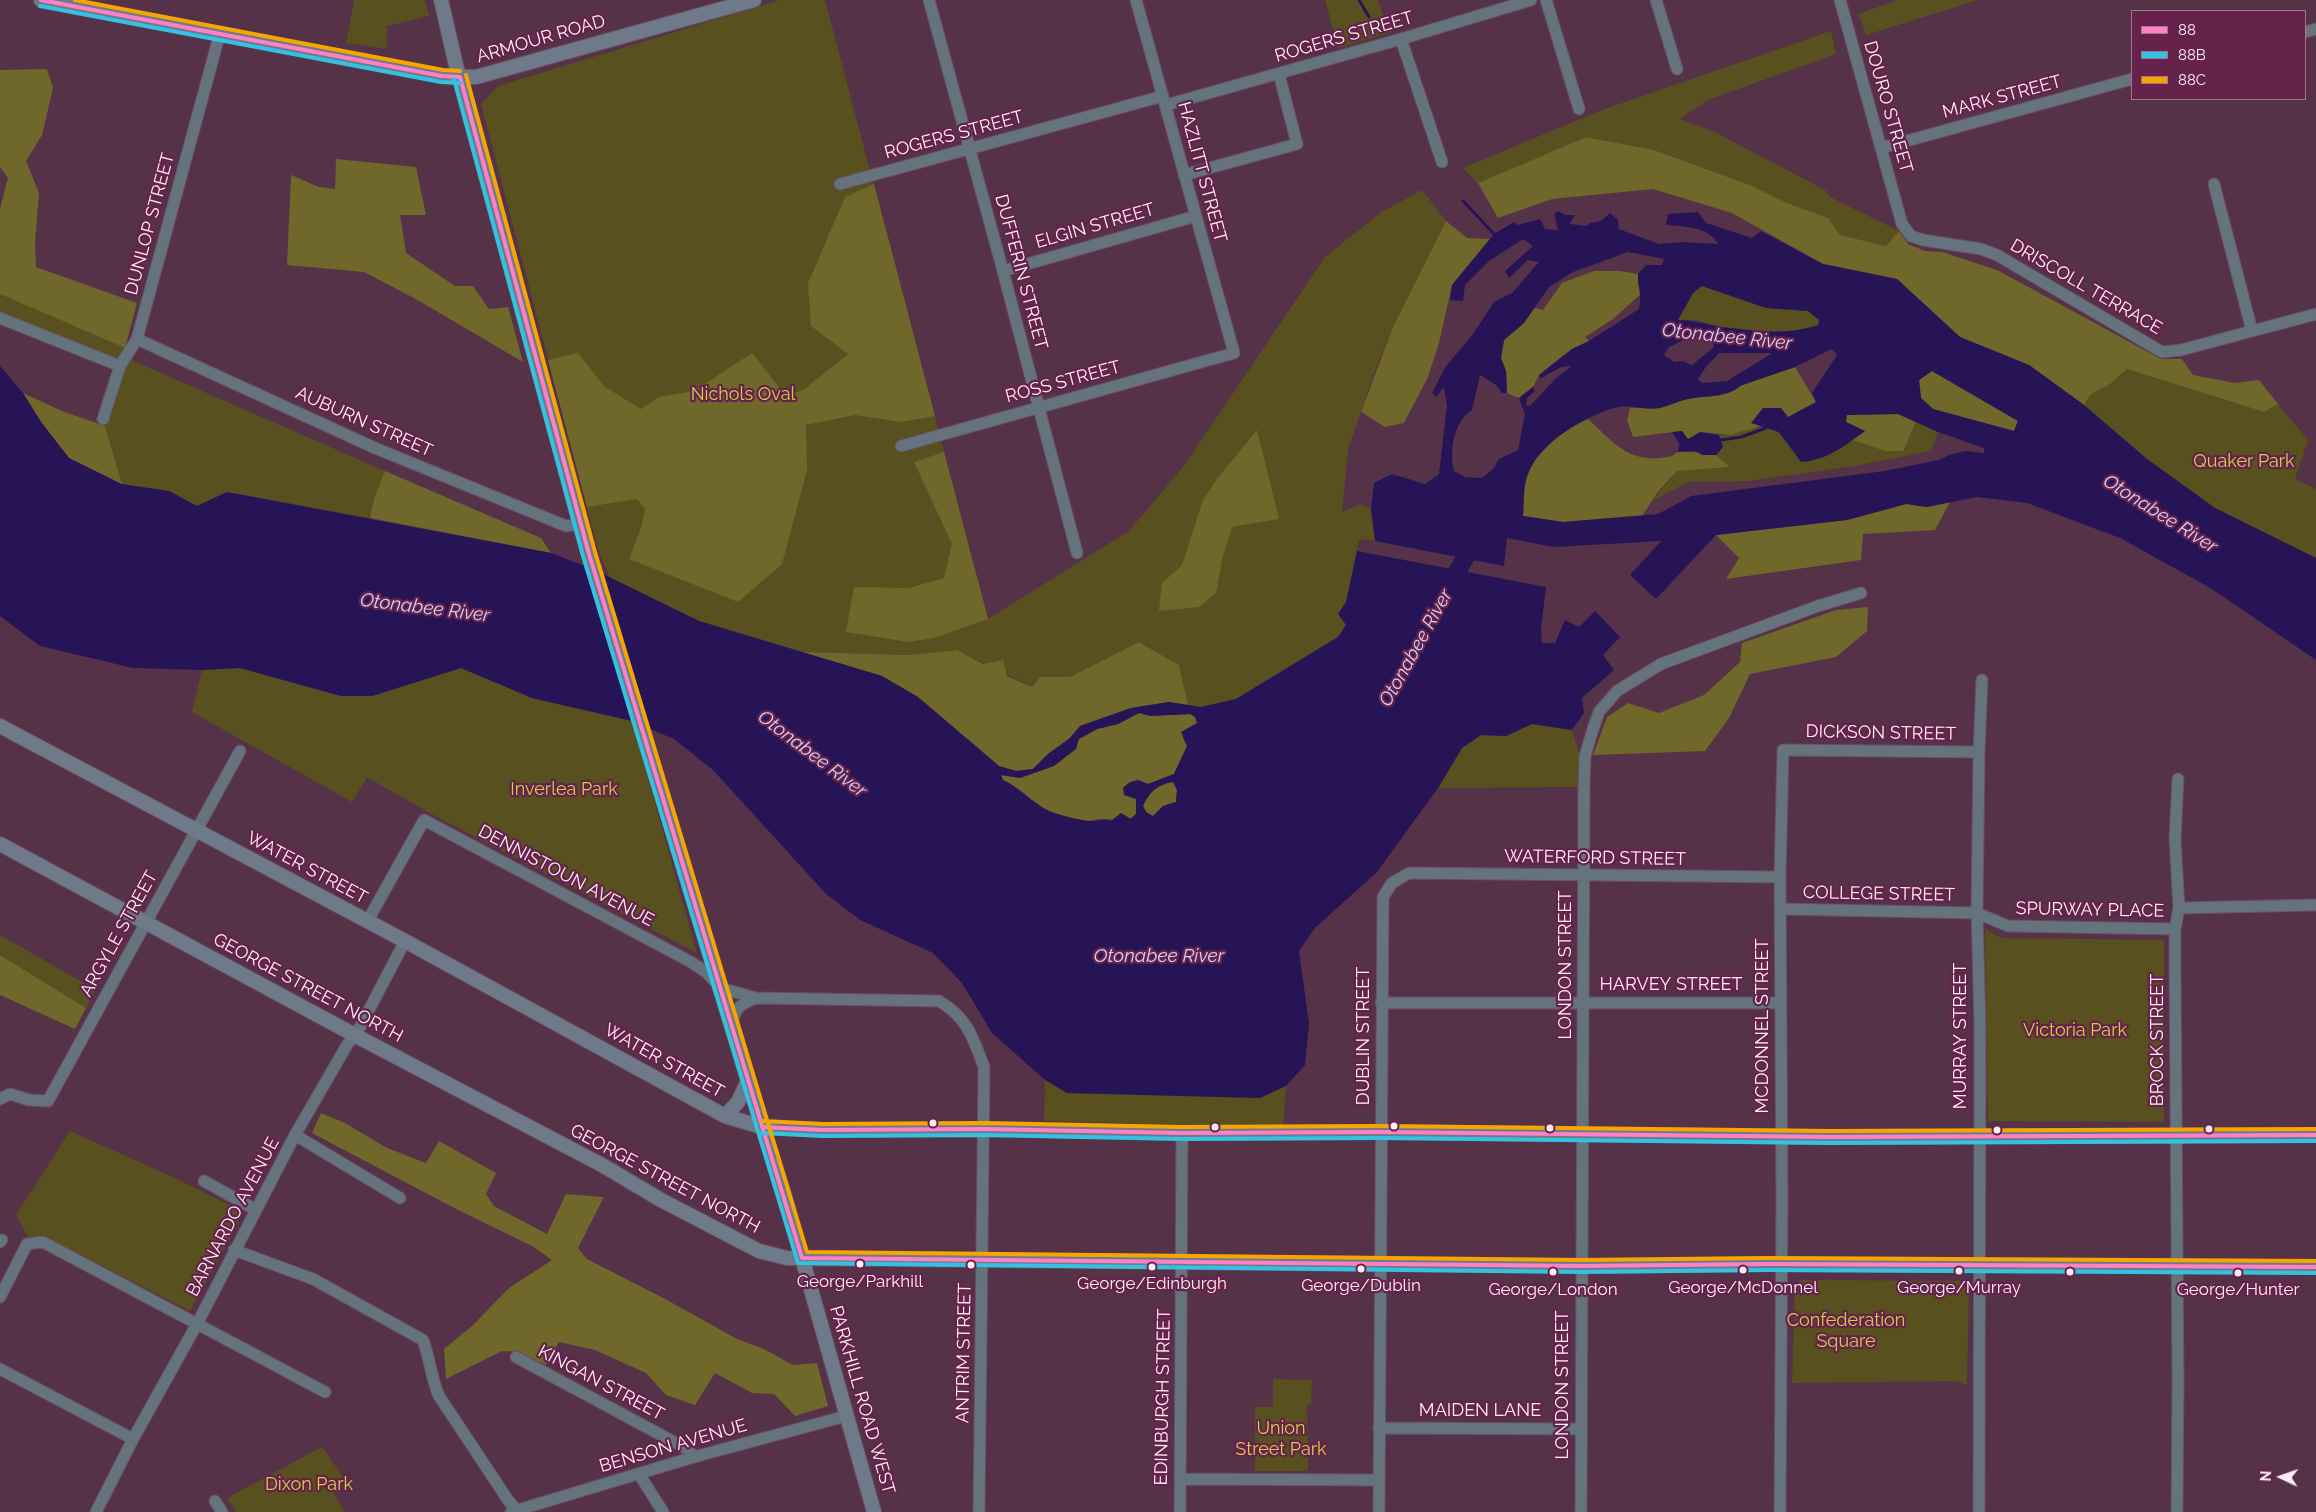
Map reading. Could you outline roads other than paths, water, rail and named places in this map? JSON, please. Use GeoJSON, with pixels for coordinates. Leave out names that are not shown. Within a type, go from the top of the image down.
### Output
{"type":"FeatureCollection","features":[{"type":"Feature","properties":{"kind":"main road","name":"ARMOUR ROAD"},"geometry":{"type":"LineString","coordinates":[[41,0],[442,76],[460,77],[476,77],[749,1]]}},
{"type":"Feature","properties":{"kind":"main road","name":"PARKHILL ROAD WEST"},"geometry":{"type":"LineString","coordinates":[[441,0],[580,524],[762,1127],[784,1194],[874,1512]]}},
{"type":"Feature","properties":{"kind":"main road","name":"WATER STREET"},"geometry":{"type":"LineString","coordinates":[[0,726],[405,941],[724,1116],[762,1127],[823,1130],[1182,1133],[1381,1132],[1980,1136],[2316,1135]]}},
{"type":"Feature","properties":{"kind":"main road","name":"GEORGE STREET NORTH"},"geometry":{"type":"LineString","coordinates":[[0,844],[355,1035],[602,1165],[661,1200],[741,1242],[760,1251],[780,1257],[982,1261],[1581,1266],[1781,1264],[2316,1266]]}},
{"type":"Feature","properties":{"kind":"main road"},"geometry":{"type":"LineString","coordinates":[[724,1116],[738,1102],[748,1081]]}},
{"type":"Feature","properties":{"kind":"street","name":"DUFFERIN STREET"},"geometry":{"type":"LineString","coordinates":[[929,0],[1003,270],[1077,553]]}},
{"type":"Feature","properties":{"kind":"street","name":"HAZLITT STREET"},"geometry":{"type":"LineString","coordinates":[[1136,0],[1234,353]]}},
{"type":"Feature","properties":{"kind":"street","name":"ROGERS STREET"},"geometry":{"type":"LineString","coordinates":[[840,184],[1164,100],[1279,74],[1531,0]]}},
{"type":"Feature","properties":{"kind":"street"},"geometry":{"type":"LineString","coordinates":[[1546,0],[1579,109]]}},
{"type":"Feature","properties":{"kind":"street"},"geometry":{"type":"LineString","coordinates":[[1656,0],[1677,69]]}},
{"type":"Feature","properties":{"kind":"street","name":"DOURO STREET"},"geometry":{"type":"LineString","coordinates":[[1840,0],[1902,224]]}},
{"type":"Feature","properties":{"kind":"street","name":"DUNLOP STREET"},"geometry":{"type":"LineString","coordinates":[[102,419],[120,366],[137,340],[220,33]]}},
{"type":"Feature","properties":{"kind":"street"},"geometry":{"type":"LineString","coordinates":[[1401,39],[1442,162]]}},
{"type":"Feature","properties":{"kind":"street"},"geometry":{"type":"LineString","coordinates":[[1184,174],[1297,144],[1279,74]]}},
{"type":"Feature","properties":{"kind":"street","name":"MARK STREET"},"geometry":{"type":"LineString","coordinates":[[1882,148],[2131,79]]}},
{"type":"Feature","properties":{"kind":"street"},"geometry":{"type":"LineString","coordinates":[[2214,184],[2252,330]]}},
{"type":"Feature","properties":{"kind":"street","name":"ELGIN STREET"},"geometry":{"type":"LineString","coordinates":[[1003,270],[1196,216]]}},
{"type":"Feature","properties":{"kind":"street","name":"DRISCOLL TERRACE"},"geometry":{"type":"LineString","coordinates":[[1902,224],[1912,236],[1923,240],[1981,249],[1997,255],[2162,352],[2181,350],[2316,314]]}},
{"type":"Feature","properties":{"kind":"street"},"geometry":{"type":"LineString","coordinates":[[0,318],[120,366]]}},
{"type":"Feature","properties":{"kind":"street","name":"AUBURN STREET"},"geometry":{"type":"LineString","coordinates":[[137,340],[384,452],[566,526],[580,524]]}},
{"type":"Feature","properties":{"kind":"street","name":"ROSS STREET"},"geometry":{"type":"LineString","coordinates":[[901,446],[1038,406],[1234,353]]}},
{"type":"Feature","properties":{"kind":"street","name":"LONDON STREET"},"geometry":{"type":"LineString","coordinates":[[1581,1512],[1585,756],[1599,712],[1617,691],[1661,664],[1818,606],[1861,593]]}},
{"type":"Feature","properties":{"kind":"street","name":"MURRAY STREET"},"geometry":{"type":"LineString","coordinates":[[1979,1512],[1980,1026],[1977,913],[1982,680]]}},
{"type":"Feature","properties":{"kind":"street","name":"DICKSON STREET"},"geometry":{"type":"LineString","coordinates":[[1783,750],[1979,752]]}},
{"type":"Feature","properties":{"kind":"street","name":"MCDONNEL STREET"},"geometry":{"type":"LineString","coordinates":[[1780,1512],[1780,877],[1783,750]]}},
{"type":"Feature","properties":{"kind":"street","name":"ARGYLE STREET"},"geometry":{"type":"LineString","coordinates":[[3,1093],[29,1100],[48,1101],[145,921],[240,751]]}},
{"type":"Feature","properties":{"kind":"street","name":"BROCK STREET"},"geometry":{"type":"LineString","coordinates":[[2177,1512],[2175,929],[2180,908],[2175,838],[2178,779]]}},
{"type":"Feature","properties":{"kind":"street","name":"DENNISTOUN AVENUE"},"geometry":{"type":"LineString","coordinates":[[367,922],[424,820],[691,962],[706,972],[721,988]]}},
{"type":"Feature","properties":{"kind":"street","name":"WATERFORD STREET"},"geometry":{"type":"LineString","coordinates":[[1409,873],[1780,877]]}},
{"type":"Feature","properties":{"kind":"street","name":"DUBLIN STREET"},"geometry":{"type":"LineString","coordinates":[[1379,1512],[1383,897],[1392,883],[1409,873]]}},
{"type":"Feature","properties":{"kind":"street"},"geometry":{"type":"LineString","coordinates":[[2180,908],[2316,905]]}},
{"type":"Feature","properties":{"kind":"street","name":"COLLEGE STREET"},"geometry":{"type":"LineString","coordinates":[[1780,910],[1977,913]]}},
{"type":"Feature","properties":{"kind":"street","name":"SPURWAY PLACE"},"geometry":{"type":"LineString","coordinates":[[1977,913],[2008,926],[2175,929]]}},
{"type":"Feature","properties":{"kind":"street","name":"BARNARDO AVENUE"},"geometry":{"type":"LineString","coordinates":[[96,1512],[133,1439],[197,1324],[295,1135],[355,1035],[405,941]]}},
{"type":"Feature","properties":{"kind":"street"},"geometry":{"type":"LineString","coordinates":[[691,962],[708,946]]}},
{"type":"Feature","properties":{"kind":"street"},"geometry":{"type":"LineString","coordinates":[[721,988],[756,998]]}},
{"type":"Feature","properties":{"kind":"street"},"geometry":{"type":"LineString","coordinates":[[732,1025],[733,1013],[741,1004],[756,998]]}},
{"type":"Feature","properties":{"kind":"street","name":"ANTRIM STREET"},"geometry":{"type":"LineString","coordinates":[[756,998],[939,1002],[956,1011],[970,1030],[984,1067],[979,1512]]}},
{"type":"Feature","properties":{"kind":"street","name":"HARVEY STREET"},"geometry":{"type":"LineString","coordinates":[[1381,1003],[1780,1003]]}},
{"type":"Feature","properties":{"kind":"street","name":"EDINBURGH STREET"},"geometry":{"type":"LineString","coordinates":[[1180,1512],[1182,1133]]}},
{"type":"Feature","properties":{"kind":"street"},"geometry":{"type":"LineString","coordinates":[[295,1135],[400,1198]]}},
{"type":"Feature","properties":{"kind":"street"},"geometry":{"type":"LineString","coordinates":[[204,1182],[256,1210]]}},
{"type":"Feature","properties":{"kind":"street"},"geometry":{"type":"LineString","coordinates":[[0,1297],[27,1244],[42,1242],[325,1392]]}},
{"type":"Feature","properties":{"kind":"street"},"geometry":{"type":"LineString","coordinates":[[234,1250],[313,1279],[423,1340],[430,1359],[433,1383],[439,1396],[515,1511]]}},
{"type":"Feature","properties":{"kind":"street","name":"KINGAN STREET"},"geometry":{"type":"LineString","coordinates":[[516,1357],[687,1449],[694,1457]]}},
{"type":"Feature","properties":{"kind":"street"},"geometry":{"type":"LineString","coordinates":[[0,1369],[133,1439]]}},
{"type":"Feature","properties":{"kind":"street","name":"BENSON AVENUE"},"geometry":{"type":"LineString","coordinates":[[515,1511],[694,1457],[846,1416]]}},
{"type":"Feature","properties":{"kind":"street","name":"MAIDEN LANE"},"geometry":{"type":"LineString","coordinates":[[1380,1428],[1581,1429]]}},
{"type":"Feature","properties":{"kind":"street"},"geometry":{"type":"LineString","coordinates":[[639,1474],[663,1512]]}},
{"type":"Feature","properties":{"kind":"street"},"geometry":{"type":"LineString","coordinates":[[1180,1480],[1379,1480]]}},
{"type":"Feature","properties":{"kind":"street"},"geometry":{"type":"LineString","coordinates":[[215,1500],[222,1512]]}},
{"type":"Feature","properties":{"kind":"water","name":"Otonabee River"},"geometry":{"type":"Polygon","coordinates":[[[1558,211],[1565,215],[1575,215],[1570,224],[1587,226],[1590,223],[1601,221],[1610,213],[1618,220],[1619,229],[1659,244],[1682,242],[1718,244],[1709,234],[1695,228],[1666,225],[1668,214],[1698,212],[1706,223],[1752,238],[1761,231],[1823,264],[1897,279],[1960,337],[2029,365],[2084,405],[2147,459],[2215,508],[2316,558],[2316,660],[2212,589],[2120,538],[2027,503],[1977,497],[1927,507],[1906,504],[1847,520],[1716,535],[1656,599],[1630,575],[1661,541],[1554,547],[1507,538],[1504,566],[1375,541],[1371,509],[1374,483],[1392,474],[1425,484],[1439,474],[1447,406],[1444,387],[1436,397],[1432,393],[1446,366],[1473,334],[1494,302],[1512,293],[1539,262],[1528,260],[1509,278],[1505,271],[1533,246],[1523,239],[1489,261],[1465,285],[1463,301],[1450,300],[1452,285],[1494,234],[1514,222],[1517,225],[1540,219],[1545,229],[1558,230],[1554,214],[1558,211]],[[1628,252],[1573,272],[1549,287],[1524,323],[1504,340],[1501,358],[1506,371],[1507,393],[1502,393],[1496,385],[1480,375],[1472,410],[1461,421],[1454,437],[1452,455],[1454,471],[1465,477],[1482,478],[1493,469],[1499,459],[1518,450],[1525,414],[1519,398],[1533,387],[1535,391],[1527,398],[1526,405],[1530,406],[1555,379],[1572,366],[1561,367],[1541,378],[1539,375],[1572,349],[1589,341],[1639,309],[1638,274],[1646,265],[1662,265],[1664,259],[1628,252]],[[1702,286],[1693,293],[1678,320],[1735,329],[1771,332],[1795,330],[1818,325],[1819,320],[1808,311],[1766,308],[1702,286]],[[1696,334],[1669,347],[1664,355],[1674,362],[1683,361],[1692,365],[1714,347],[1711,337],[1696,334]],[[1832,349],[1795,367],[1740,386],[1724,394],[1689,399],[1660,408],[1618,407],[1592,416],[1579,423],[1553,441],[1534,462],[1525,484],[1523,516],[1563,522],[1658,514],[1691,496],[1885,471],[1939,460],[1949,455],[1966,451],[1984,453],[1984,448],[1938,432],[1898,414],[1847,415],[1846,422],[1865,431],[1827,456],[1801,462],[1779,432],[1751,423],[1763,408],[1781,408],[1788,417],[1816,402],[1812,393],[1837,355],[1832,349]],[[1719,353],[1698,379],[1702,383],[1727,381],[1771,354],[1719,353]],[[1932,371],[1919,380],[1921,398],[1933,409],[2014,431],[2018,421],[1932,371]]]}},
{"type":"Feature","properties":{"kind":"water","name":"Otonabee River"},"geometry":{"type":"Polygon","coordinates":[[[0,366],[23,393],[41,422],[69,458],[121,484],[169,491],[197,506],[227,492],[551,553],[595,570],[699,621],[882,676],[918,697],[999,766],[1016,771],[1033,769],[1048,754],[1070,738],[1080,726],[1131,708],[1169,702],[1201,707],[1236,699],[1338,637],[1346,625],[1338,614],[1346,602],[1357,551],[1546,587],[1541,628],[1542,643],[1555,643],[1565,620],[1579,627],[1595,611],[1620,637],[1603,655],[1614,670],[1582,698],[1584,713],[1572,730],[1532,724],[1506,736],[1481,735],[1462,748],[1438,788],[1377,872],[1315,928],[1299,951],[1309,1023],[1305,1065],[1286,1086],[1260,1098],[1067,1093],[1045,1080],[992,1033],[962,983],[933,953],[860,920],[826,894],[713,770],[674,739],[632,721],[532,698],[461,668],[372,696],[341,696],[240,668],[202,670],[133,668],[40,646],[0,616],[0,366]],[[1139,713],[1118,724],[1097,729],[1079,739],[1076,749],[1054,766],[1020,778],[1001,775],[1003,780],[1048,810],[1076,819],[1111,821],[1121,813],[1131,819],[1136,814],[1136,799],[1124,795],[1123,788],[1132,781],[1148,784],[1174,774],[1187,746],[1181,732],[1197,723],[1195,717],[1190,714],[1151,716],[1139,713]],[[1173,782],[1158,787],[1151,793],[1143,806],[1146,812],[1153,816],[1163,806],[1176,802],[1177,790],[1173,782]]]}},
{"type":"Feature","properties":{"kind":"water"},"geometry":{"type":"Polygon","coordinates":[[[1682,431],[1688,439],[1700,432],[1719,435],[1723,447],[1716,455],[1702,455],[1696,451],[1678,452],[1679,443],[1672,432],[1682,431]]]}},
{"type":"Feature","properties":{"kind":"waterway"},"geometry":{"type":"LineString","coordinates":[[1359,0],[1369,17]]}},
{"type":"Feature","properties":{"kind":"waterway"},"geometry":{"type":"LineString","coordinates":[[1463,201],[1494,234]]}},
{"type":"Feature","properties":{"kind":"waterway"},"geometry":{"type":"LineString","coordinates":[[1721,440],[1741,437],[1766,428]]}},
{"type":"Feature","properties":{"kind":"waterway","name":"Otonabee River"},"geometry":{"type":"LineString","coordinates":[[1447,590],[1476,538]]}},
{"type":"Feature","properties":{"kind":"place","name":"George/Parkhill"},"geometry":{"type":"Point","coordinates":[860,1264]}},
{"type":"Feature","properties":{"kind":"place","name":"George/Edinburgh"},"geometry":{"type":"Point","coordinates":[1152,1267]}},
{"type":"Feature","properties":{"kind":"place","name":"George/Dublin"},"geometry":{"type":"Point","coordinates":[1361,1269]}},
{"type":"Feature","properties":{"kind":"place","name":"George/McDonnel"},"geometry":{"type":"Point","coordinates":[1743,1270]}},
{"type":"Feature","properties":{"kind":"place","name":"George/Murray"},"geometry":{"type":"Point","coordinates":[1959,1271]}},
{"type":"Feature","properties":{"kind":"place","name":"George/London"},"geometry":{"type":"Point","coordinates":[1553,1272]}},
{"type":"Feature","properties":{"kind":"place","name":"George/Hunter"},"geometry":{"type":"Point","coordinates":[2238,1273]}},
{"type":"Feature","properties":{"kind":"park label","name":"Nichols Oval"},"geometry":{"type":"Point","coordinates":[743,395]}},
{"type":"Feature","properties":{"kind":"park label","name":"Quaker Park"},"geometry":{"type":"Point","coordinates":[2244,462]}},
{"type":"Feature","properties":{"kind":"park label","name":"Inverlea Park"},"geometry":{"type":"Point","coordinates":[564,790]}},
{"type":"Feature","properties":{"kind":"park label","name":"Victoria Park"},"geometry":{"type":"Point","coordinates":[2075,1031]}},
{"type":"Feature","properties":{"kind":"park label","name":"Confederation Square"},"geometry":{"type":"Point","coordinates":[1846,1331]}},
{"type":"Feature","properties":{"kind":"park label","name":"Union Street Park"},"geometry":{"type":"Point","coordinates":[1281,1439]}},
{"type":"Feature","properties":{"kind":"park label","name":"Dixon Park"},"geometry":{"type":"Point","coordinates":[309,1485]}}]}
